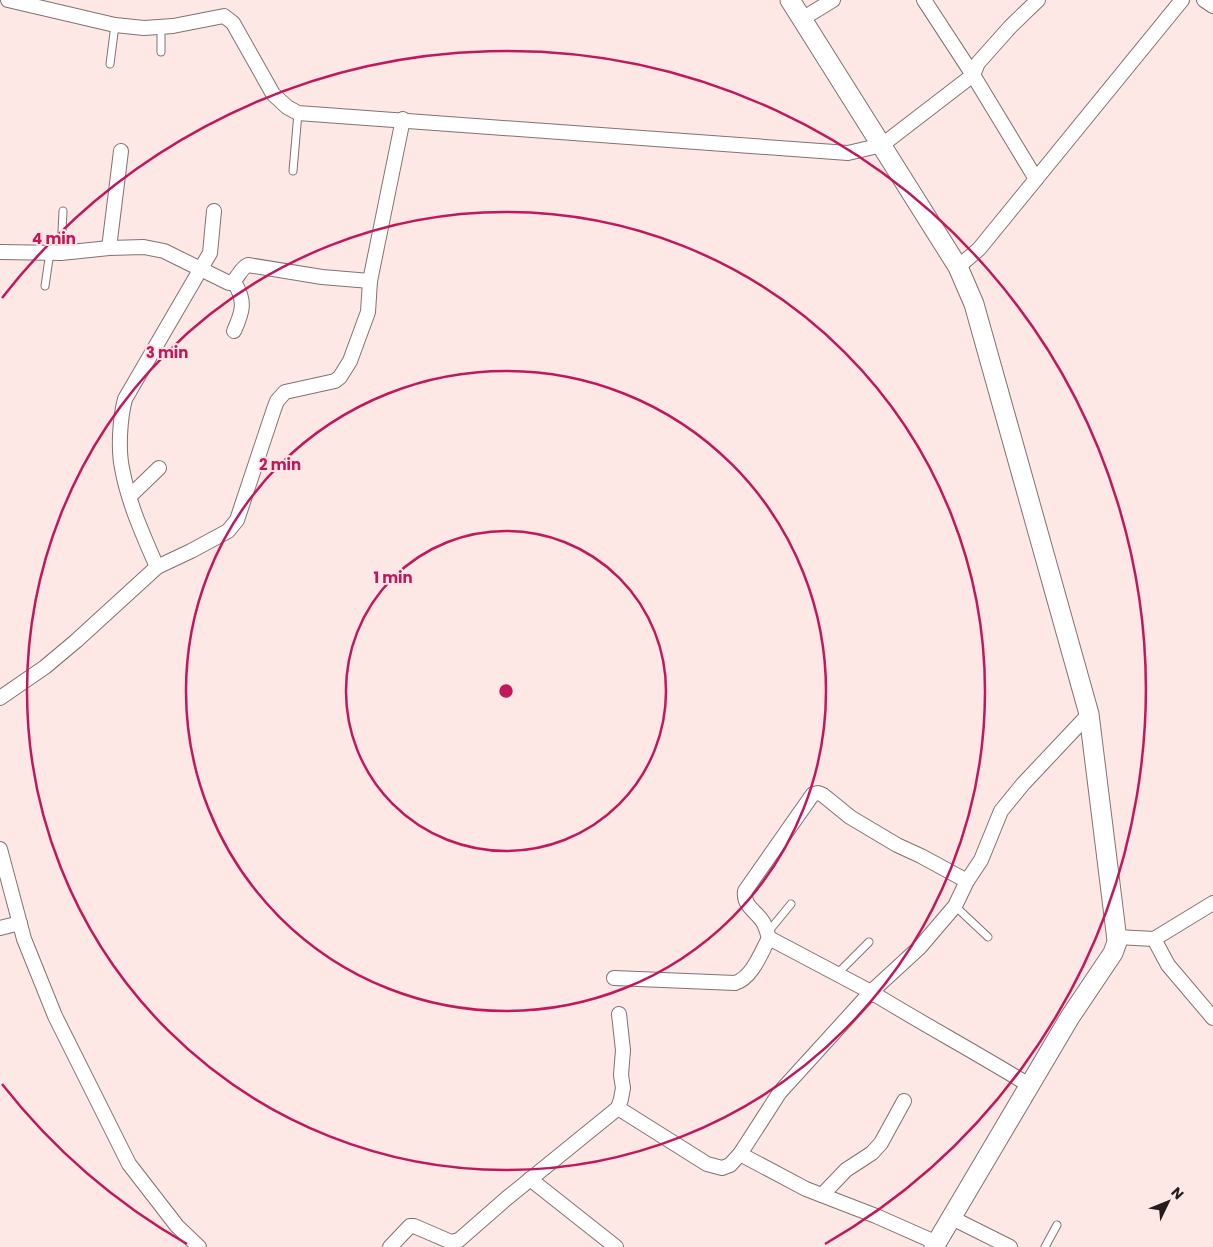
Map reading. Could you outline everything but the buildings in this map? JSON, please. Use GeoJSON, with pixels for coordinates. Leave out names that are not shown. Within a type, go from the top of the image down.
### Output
{"type":"FeatureCollection","features":[{"type":"Feature","properties":{"kind":"street"},"geometry":{"type":"LineString","coordinates":[[8,0],[115,25],[144,28],[173,26],[224,16],[233,23],[273,94],[287,107],[298,113],[403,119],[848,153],[882,145],[973,75],[978,63],[1010,26],[1038,0]]}},
{"type":"Feature","properties":{"kind":"street"},"geometry":{"type":"LineString","coordinates":[[740,1154],[806,1188],[876,1216],[936,1245],[1070,1017],[1113,953],[1117,942],[1089,714],[974,304],[958,267],[790,0]]}},
{"type":"Feature","properties":{"kind":"street"},"geometry":{"type":"LineString","coordinates":[[802,19],[833,0]]}},
{"type":"Feature","properties":{"kind":"street"},"geometry":{"type":"LineString","coordinates":[[924,0],[973,75],[1036,179]]}},
{"type":"Feature","properties":{"kind":"street"},"geometry":{"type":"LineString","coordinates":[[958,267],[979,249],[1182,0]]}},
{"type":"Feature","properties":{"kind":"street"},"geometry":{"type":"LineString","coordinates":[[1204,0],[1213,6]]}},
{"type":"Feature","properties":{"kind":"street"},"geometry":{"type":"LineString","coordinates":[[0,698],[58,656],[157,567],[228,531],[237,520],[276,401],[285,392],[335,381],[340,376],[354,352],[368,312],[370,280],[403,119]]}},
{"type":"Feature","properties":{"kind":"street"},"geometry":{"type":"LineString","coordinates":[[109,248],[121,152]]}},
{"type":"Feature","properties":{"kind":"street"},"geometry":{"type":"LineString","coordinates":[[157,567],[137,518],[121,467],[121,422],[125,399],[210,253],[214,210]]}},
{"type":"Feature","properties":{"kind":"street"},"geometry":{"type":"LineString","coordinates":[[0,252],[56,253],[144,247],[164,251],[229,284],[234,282],[243,268],[248,265],[322,277],[370,280]]}},
{"type":"Feature","properties":{"kind":"street"},"geometry":{"type":"LineString","coordinates":[[234,282],[240,291],[243,303],[240,317],[234,330]]}},
{"type":"Feature","properties":{"kind":"street"},"geometry":{"type":"LineString","coordinates":[[130,496],[159,468]]}},
{"type":"Feature","properties":{"kind":"street"},"geometry":{"type":"LineString","coordinates":[[618,1108],[707,1164],[722,1168],[730,1165],[740,1154],[780,1092],[871,992],[920,947],[955,906],[967,881],[981,860],[1001,811],[1023,784],[1089,714]]}},
{"type":"Feature","properties":{"kind":"street"},"geometry":{"type":"LineString","coordinates":[[967,881],[922,856],[897,845],[850,817],[818,793],[812,794],[745,891],[744,898],[762,920],[768,935],[1030,1084]]}},
{"type":"Feature","properties":{"kind":"street"},"geometry":{"type":"LineString","coordinates":[[0,849],[24,939],[55,1016],[129,1164],[177,1226],[199,1247]]}},
{"type":"Feature","properties":{"kind":"street"},"geometry":{"type":"LineString","coordinates":[[1117,937],[1154,939],[1213,902]]}},
{"type":"Feature","properties":{"kind":"street"},"geometry":{"type":"LineString","coordinates":[[0,928],[20,923]]}},
{"type":"Feature","properties":{"kind":"street"},"geometry":{"type":"LineString","coordinates":[[614,978],[735,983],[741,981],[749,972],[768,935]]}},
{"type":"Feature","properties":{"kind":"street"},"geometry":{"type":"LineString","coordinates":[[1154,939],[1168,965],[1213,1018]]}},
{"type":"Feature","properties":{"kind":"street"},"geometry":{"type":"LineString","coordinates":[[390,1247],[407,1228],[414,1226],[455,1242],[618,1108],[622,1099],[623,1050],[619,1014]]}},
{"type":"Feature","properties":{"kind":"street"},"geometry":{"type":"LineString","coordinates":[[822,1195],[846,1170],[867,1157],[876,1148],[904,1101]]}},
{"type":"Feature","properties":{"kind":"street"},"geometry":{"type":"LineString","coordinates":[[530,1179],[616,1247]]}},
{"type":"Feature","properties":{"kind":"street"},"geometry":{"type":"LineString","coordinates":[[952,1218],[1010,1247]]}},
{"type":"Feature","properties":{"kind":"lane"},"geometry":{"type":"LineString","coordinates":[[110,64],[115,25]]}},
{"type":"Feature","properties":{"kind":"lane"},"geometry":{"type":"LineString","coordinates":[[160,52],[161,27]]}},
{"type":"Feature","properties":{"kind":"lane"},"geometry":{"type":"LineString","coordinates":[[293,171],[298,113]]}},
{"type":"Feature","properties":{"kind":"lane"},"geometry":{"type":"LineString","coordinates":[[44,286],[56,253],[63,211]]}},
{"type":"Feature","properties":{"kind":"lane"},"geometry":{"type":"LineString","coordinates":[[768,935],[791,904]]}},
{"type":"Feature","properties":{"kind":"lane"},"geometry":{"type":"LineString","coordinates":[[955,906],[988,936]]}},
{"type":"Feature","properties":{"kind":"lane"},"geometry":{"type":"LineString","coordinates":[[837,974],[869,942]]}},
{"type":"Feature","properties":{"kind":"lane"},"geometry":{"type":"LineString","coordinates":[[1045,1247],[1057,1225]]}}]}
